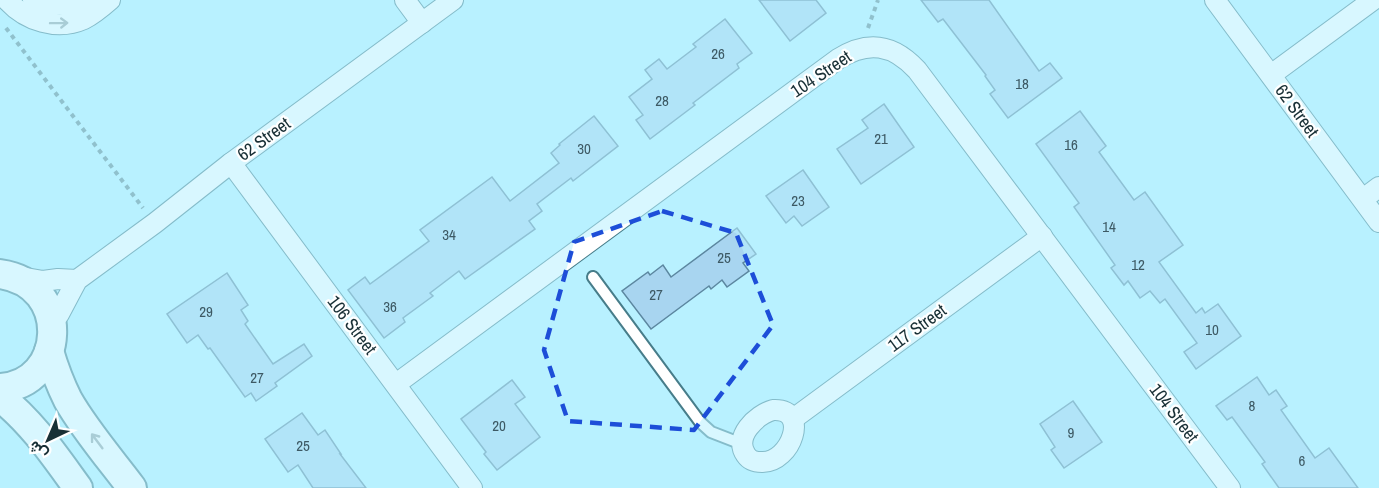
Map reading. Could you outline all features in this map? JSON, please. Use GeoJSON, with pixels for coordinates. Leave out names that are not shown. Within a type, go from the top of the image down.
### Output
{"type":"FeatureCollection","features":[{"type":"Feature","properties":{"kind":"street"},"geometry":{"type":"LineString","coordinates":[[7,0],[34,20],[62,24],[76,22],[94,14],[110,0]]}},
{"type":"Feature","properties":{"kind":"street"},"geometry":{"type":"LineString","coordinates":[[33,0],[67,4],[87,0]]}},
{"type":"Feature","properties":{"kind":"street"},"geometry":{"type":"LineString","coordinates":[[405,0],[422,23]]}},
{"type":"Feature","properties":{"kind":"street","name":"62 Street"},"geometry":{"type":"LineString","coordinates":[[52,323],[77,280],[231,163],[453,0]]}},
{"type":"Feature","properties":{"kind":"street","name":"62 Street"},"geometry":{"type":"LineString","coordinates":[[1215,0],[1379,222]]}},
{"type":"Feature","properties":{"kind":"street"},"geometry":{"type":"LineString","coordinates":[[1271,75],[1373,0]]}},
{"type":"Feature","properties":{"kind":"street","name":"104 Street"},"geometry":{"type":"LineString","coordinates":[[396,384],[838,59],[861,48],[886,48],[898,53],[917,70],[1230,488]]}},
{"type":"Feature","properties":{"kind":"street","name":"106 Street"},"geometry":{"type":"LineString","coordinates":[[231,163],[472,488]]}},
{"type":"Feature","properties":{"kind":"street"},"geometry":{"type":"LineString","coordinates":[[1363,199],[1379,187]]}},
{"type":"Feature","properties":{"kind":"street","name":"117 Street"},"geometry":{"type":"LineString","coordinates":[[793,419],[1042,236]]}},
{"type":"Feature","properties":{"kind":"street"},"geometry":{"type":"LineString","coordinates":[[6,275],[43,280],[77,280]]}},
{"type":"Feature","properties":{"kind":"street"},"geometry":{"type":"LineString","coordinates":[[0,388],[19,384],[32,376],[42,365],[53,337],[49,310],[43,299],[24,282],[6,275]]}},
{"type":"Feature","properties":{"kind":"street"},"geometry":{"type":"LineString","coordinates":[[49,351],[60,384],[69,401],[132,488]]}},
{"type":"Feature","properties":{"kind":"street"},"geometry":{"type":"LineString","coordinates":[[0,397],[31,426],[78,488]]}},
{"type":"Feature","properties":{"kind":"street"},"geometry":{"type":"LineString","coordinates":[[778,410],[784,411],[793,419],[794,430],[791,440],[782,453],[767,462],[749,459],[742,444],[754,420],[765,413],[778,410]]}},
{"type":"Feature","properties":{"kind":"lane"},"geometry":{"type":"LineString","coordinates":[[593,277],[700,422],[711,432],[742,444]]}},
{"type":"Feature","properties":{"kind":"path"},"geometry":{"type":"LineString","coordinates":[[861,48],[878,0]]}},
{"type":"Feature","properties":{"kind":"path"},"geometry":{"type":"LineString","coordinates":[[0,21],[155,223]]}},
{"type":"Feature","properties":{"kind":"highlighted area"},"geometry":{"type":"Polygon","coordinates":[[[662,211],[736,233],[773,325],[694,430],[568,421],[544,350],[574,242],[662,211]]]}},
{"type":"Feature","properties":{"kind":"building"},"geometry":{"type":"Polygon","coordinates":[[[759,0],[816,0],[826,13],[790,41],[759,0]]]}},
{"type":"Feature","properties":{"kind":"building"},"geometry":{"type":"Polygon","coordinates":[[[921,0],[989,0],[1039,71],[1050,63],[1062,78],[1008,118],[990,94],[995,90],[986,75],[943,19],[938,22],[921,0]]]}},
{"type":"Feature","properties":{"kind":"building"},"geometry":{"type":"Polygon","coordinates":[[[725,19],[752,53],[737,64],[739,68],[650,139],[636,120],[643,115],[629,97],[652,79],[645,70],[659,59],[667,69],[696,47],[693,44],[725,19]]]}},
{"type":"Feature","properties":{"kind":"building"},"geometry":{"type":"Polygon","coordinates":[[[884,104],[914,147],[861,184],[837,149],[868,128],[862,120],[884,104]]]}},
{"type":"Feature","properties":{"kind":"building"},"geometry":{"type":"Polygon","coordinates":[[[1080,111],[1106,146],[1099,152],[1134,200],[1145,192],[1183,245],[1159,262],[1196,313],[1202,308],[1205,313],[1218,304],[1241,336],[1196,369],[1184,352],[1197,343],[1165,299],[1160,303],[1150,291],[1140,298],[1128,281],[1124,285],[1111,268],[1115,265],[1074,207],[1079,203],[1036,144],[1080,111]]]}},
{"type":"Feature","properties":{"kind":"building"},"geometry":{"type":"Polygon","coordinates":[[[594,116],[618,146],[573,181],[571,178],[537,204],[542,211],[529,221],[535,229],[465,279],[459,271],[430,293],[433,296],[403,318],[405,322],[384,338],[348,290],[365,277],[370,284],[429,241],[420,230],[492,177],[510,201],[559,163],[551,153],[594,116]]]}},
{"type":"Feature","properties":{"kind":"building"},"geometry":{"type":"Polygon","coordinates":[[[803,170],[829,207],[802,226],[794,216],[786,223],[766,196],[803,170]]]}},
{"type":"Feature","properties":{"kind":"building"},"geometry":{"type":"Polygon","coordinates":[[[737,228],[756,254],[743,263],[749,271],[727,287],[722,280],[711,289],[709,286],[651,329],[622,291],[648,272],[650,275],[663,265],[671,277],[737,228]]]}},
{"type":"Feature","properties":{"kind":"building"},"geometry":{"type":"Polygon","coordinates":[[[227,273],[248,305],[241,310],[248,321],[245,324],[273,364],[304,344],[312,356],[275,383],[277,386],[256,401],[251,393],[245,397],[198,335],[187,343],[167,314],[227,273]]]}},
{"type":"Feature","properties":{"kind":"building"},"geometry":{"type":"Polygon","coordinates":[[[1257,377],[1269,395],[1276,390],[1287,406],[1281,410],[1315,458],[1329,448],[1358,488],[1279,488],[1262,464],[1265,462],[1232,417],[1227,420],[1216,406],[1257,377]]]}},
{"type":"Feature","properties":{"kind":"building"},"geometry":{"type":"Polygon","coordinates":[[[512,380],[525,397],[515,404],[540,437],[497,470],[461,419],[512,380]]]}},
{"type":"Feature","properties":{"kind":"building"},"geometry":{"type":"Polygon","coordinates":[[[1073,401],[1102,442],[1064,468],[1051,450],[1055,447],[1040,424],[1073,401]]]}},
{"type":"Feature","properties":{"kind":"building"},"geometry":{"type":"Polygon","coordinates":[[[302,413],[318,435],[325,430],[366,488],[313,488],[298,465],[288,472],[265,439],[302,413]]]}}]}
